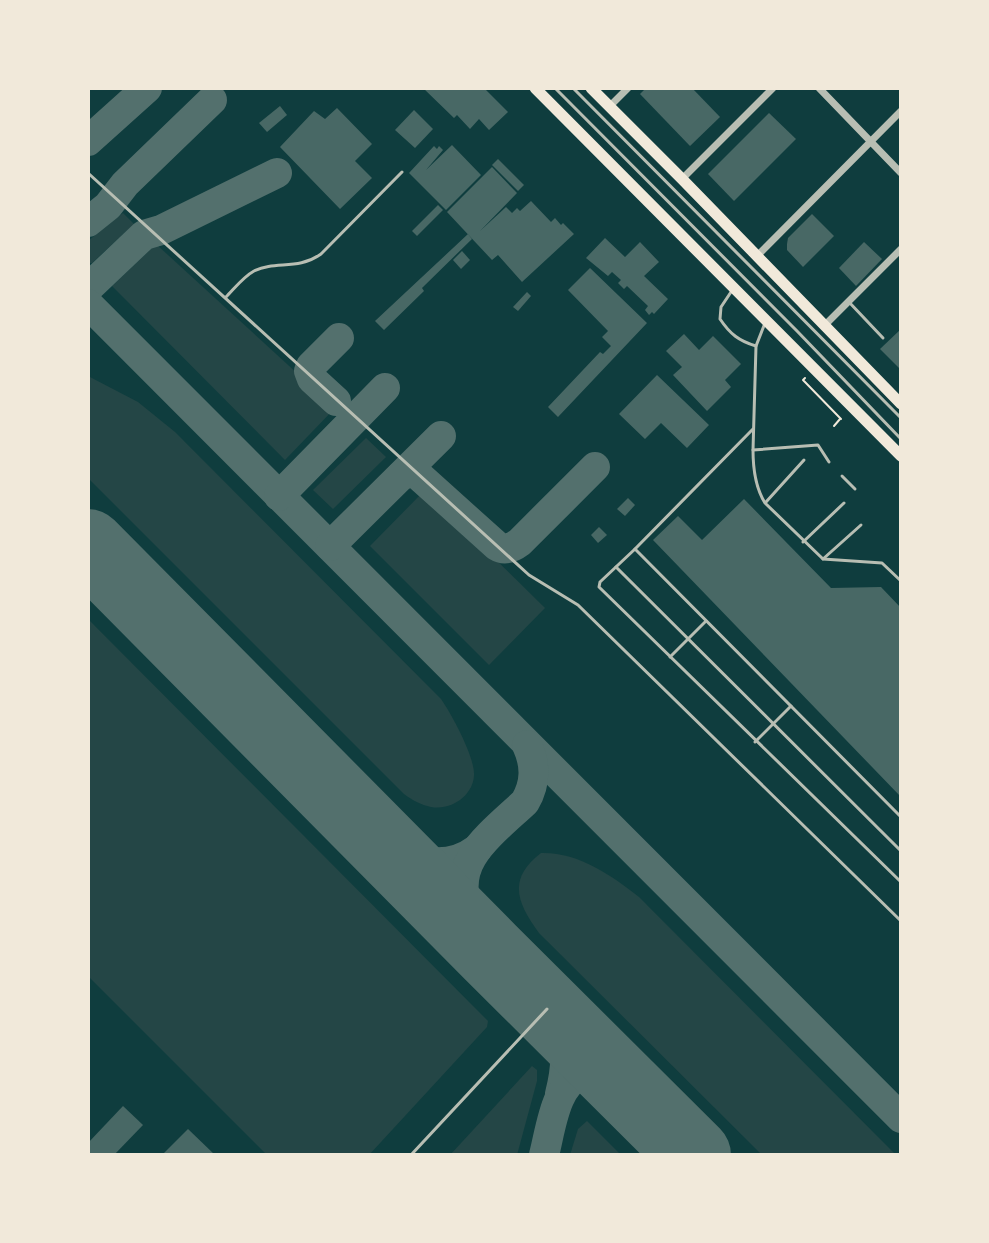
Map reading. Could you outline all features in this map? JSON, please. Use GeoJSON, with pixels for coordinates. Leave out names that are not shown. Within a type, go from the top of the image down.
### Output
{"type":"FeatureCollection","features":[{"type":"Feature","properties":{"kind":"main road"},"geometry":{"type":"LineString","coordinates":[[535,88],[901,456]]}},
{"type":"Feature","properties":{"kind":"main road"},"geometry":{"type":"LineString","coordinates":[[591,88],[900,400]]}},
{"type":"Feature","properties":{"kind":"street"},"geometry":{"type":"LineString","coordinates":[[609,107],[628,88]]}},
{"type":"Feature","properties":{"kind":"street"},"geometry":{"type":"LineString","coordinates":[[682,179],[773,88]]}},
{"type":"Feature","properties":{"kind":"street"},"geometry":{"type":"LineString","coordinates":[[819,88],[901,173]]}},
{"type":"Feature","properties":{"kind":"street"},"geometry":{"type":"LineString","coordinates":[[757,256],[901,111]]}},
{"type":"Feature","properties":{"kind":"street"},"geometry":{"type":"LineString","coordinates":[[824,326],[901,249]]}},
{"type":"Feature","properties":{"kind":"lane"},"geometry":{"type":"LineString","coordinates":[[555,88],[901,439]]}},
{"type":"Feature","properties":{"kind":"lane"},"geometry":{"type":"LineString","coordinates":[[573,88],[901,418]]}},
{"type":"Feature","properties":{"kind":"lane"},"geometry":{"type":"LineString","coordinates":[[225,299],[253,271],[303,264],[321,254],[402,172]]}},
{"type":"Feature","properties":{"kind":"lane"},"geometry":{"type":"LineString","coordinates":[[88,173],[529,575],[578,605],[901,921]]}},
{"type":"Feature","properties":{"kind":"lane"},"geometry":{"type":"LineString","coordinates":[[734,287],[721,307],[720,319],[741,342],[756,346]]}},
{"type":"Feature","properties":{"kind":"lane"},"geometry":{"type":"LineString","coordinates":[[848,301],[883,338]]}},
{"type":"Feature","properties":{"kind":"lane"},"geometry":{"type":"LineString","coordinates":[[767,319],[756,346],[753,450],[759,493],[765,503],[823,559],[882,563],[901,581]]}},
{"type":"Feature","properties":{"kind":"lane"},"geometry":{"type":"LineString","coordinates":[[754,428],[601,581],[599,587],[901,882]]}},
{"type":"Feature","properties":{"kind":"lane"},"geometry":{"type":"LineString","coordinates":[[753,450],[818,445],[829,462]]}},
{"type":"Feature","properties":{"kind":"lane"},"geometry":{"type":"LineString","coordinates":[[765,503],[804,460]]}},
{"type":"Feature","properties":{"kind":"lane"},"geometry":{"type":"LineString","coordinates":[[842,476],[855,489]]}},
{"type":"Feature","properties":{"kind":"lane"},"geometry":{"type":"LineString","coordinates":[[803,542],[844,503]]}},
{"type":"Feature","properties":{"kind":"lane"},"geometry":{"type":"LineString","coordinates":[[823,559],[861,525]]}},
{"type":"Feature","properties":{"kind":"lane"},"geometry":{"type":"LineString","coordinates":[[635,549],[901,817]]}},
{"type":"Feature","properties":{"kind":"lane"},"geometry":{"type":"LineString","coordinates":[[616,567],[901,851]]}},
{"type":"Feature","properties":{"kind":"lane"},"geometry":{"type":"LineString","coordinates":[[670,657],[706,621]]}},
{"type":"Feature","properties":{"kind":"lane"},"geometry":{"type":"LineString","coordinates":[[755,742],[791,706]]}},
{"type":"Feature","properties":{"kind":"lane"},"geometry":{"type":"LineString","coordinates":[[411,1155],[547,1009]]}},
{"type":"Feature","properties":{"kind":"path"},"geometry":{"type":"LineString","coordinates":[[834,426],[853,407]]}},
{"type":"Feature","properties":{"kind":"path"},"geometry":{"type":"LineString","coordinates":[[837,415],[841,419]]}},
{"type":"Feature","properties":{"kind":"shaded area"},"geometry":{"type":"Polygon","coordinates":[[[123,213],[136,226],[89,263],[88,241],[123,213]]]}},
{"type":"Feature","properties":{"kind":"shaded area"},"geometry":{"type":"Polygon","coordinates":[[[156,244],[335,408],[285,460],[112,286],[156,244]]]}},
{"type":"Feature","properties":{"kind":"shaded area"},"geometry":{"type":"Polygon","coordinates":[[[88,376],[138,402],[175,432],[441,699],[473,765],[471,788],[461,799],[439,808],[417,802],[404,794],[88,478],[88,376]]]}},
{"type":"Feature","properties":{"kind":"shaded area"},"geometry":{"type":"Polygon","coordinates":[[[366,438],[386,457],[333,509],[313,490],[366,438]]]}},
{"type":"Feature","properties":{"kind":"shaded area"},"geometry":{"type":"Polygon","coordinates":[[[425,490],[545,608],[489,665],[370,546],[425,490]]]}},
{"type":"Feature","properties":{"kind":"shaded area"},"geometry":{"type":"Polygon","coordinates":[[[88,619],[488,1021],[487,1027],[369,1155],[267,1155],[88,976],[88,619]]]}},
{"type":"Feature","properties":{"kind":"shaded area"},"geometry":{"type":"Polygon","coordinates":[[[541,853],[581,861],[605,873],[639,897],[896,1155],[762,1155],[539,933],[525,912],[519,892],[523,872],[541,853]]]}},
{"type":"Feature","properties":{"kind":"shaded area"},"geometry":{"type":"Polygon","coordinates":[[[532,1066],[537,1070],[537,1081],[517,1155],[450,1155],[532,1066]]]}},
{"type":"Feature","properties":{"kind":"shaded area"},"geometry":{"type":"Polygon","coordinates":[[[587,1121],[621,1155],[570,1155],[578,1129],[587,1121]]]}},
{"type":"Feature","properties":{"kind":"building"},"geometry":{"type":"Polygon","coordinates":[[[423,88],[484,88],[508,112],[489,130],[479,119],[470,129],[423,88]]]}},
{"type":"Feature","properties":{"kind":"building"},"geometry":{"type":"Polygon","coordinates":[[[646,88],[692,88],[720,117],[690,146],[640,94],[646,88]]]}},
{"type":"Feature","properties":{"kind":"building"},"geometry":{"type":"Polygon","coordinates":[[[280,106],[287,115],[267,132],[259,123],[280,106]]]}},
{"type":"Feature","properties":{"kind":"building"},"geometry":{"type":"Polygon","coordinates":[[[337,108],[372,144],[355,161],[372,178],[340,209],[280,147],[314,111],[325,119],[337,108]]]}},
{"type":"Feature","properties":{"kind":"building"},"geometry":{"type":"Polygon","coordinates":[[[414,110],[433,129],[415,148],[395,130],[414,110]]]}},
{"type":"Feature","properties":{"kind":"building"},"geometry":{"type":"Polygon","coordinates":[[[769,113],[796,139],[734,201],[708,174],[769,113]]]}},
{"type":"Feature","properties":{"kind":"building"},"geometry":{"type":"Polygon","coordinates":[[[452,145],[481,175],[446,210],[409,173],[434,146],[443,150],[426,170],[452,145]]]}},
{"type":"Feature","properties":{"kind":"building"},"geometry":{"type":"Polygon","coordinates":[[[498,159],[524,185],[518,191],[492,165],[498,159]]]}},
{"type":"Feature","properties":{"kind":"building"},"geometry":{"type":"Polygon","coordinates":[[[492,167],[517,193],[480,231],[506,207],[512,213],[517,208],[520,211],[531,201],[551,222],[555,218],[574,234],[522,282],[498,255],[492,260],[447,212],[492,167]]]}},
{"type":"Feature","properties":{"kind":"building"},"geometry":{"type":"Polygon","coordinates":[[[438,205],[443,210],[417,236],[412,231],[438,205]]]}},
{"type":"Feature","properties":{"kind":"building"},"geometry":{"type":"Polygon","coordinates":[[[812,214],[834,236],[803,267],[787,250],[788,238],[812,214]]]}},
{"type":"Feature","properties":{"kind":"building"},"geometry":{"type":"Polygon","coordinates":[[[468,234],[472,239],[384,330],[375,321],[468,234]]]}},
{"type":"Feature","properties":{"kind":"building"},"geometry":{"type":"Polygon","coordinates":[[[605,238],[625,257],[640,242],[659,262],[644,276],[668,299],[654,314],[649,315],[645,310],[648,306],[627,286],[624,289],[618,283],[621,280],[612,272],[608,276],[586,258],[605,238]]]}},
{"type":"Feature","properties":{"kind":"building"},"geometry":{"type":"Polygon","coordinates":[[[864,242],[882,259],[856,286],[839,268],[864,242]]]}},
{"type":"Feature","properties":{"kind":"building"},"geometry":{"type":"Polygon","coordinates":[[[462,251],[470,260],[461,269],[453,260],[462,251]]]}},
{"type":"Feature","properties":{"kind":"building"},"geometry":{"type":"Polygon","coordinates":[[[590,268],[647,323],[558,417],[548,407],[600,352],[603,354],[611,346],[602,337],[608,331],[568,290],[590,268]]]}},
{"type":"Feature","properties":{"kind":"building"},"geometry":{"type":"Polygon","coordinates":[[[527,292],[531,296],[518,311],[513,307],[527,292]]]}},
{"type":"Feature","properties":{"kind":"building"},"geometry":{"type":"Polygon","coordinates":[[[901,329],[901,370],[880,349],[901,329]]]}},
{"type":"Feature","properties":{"kind":"building"},"geometry":{"type":"Polygon","coordinates":[[[684,334],[699,350],[713,336],[741,364],[725,380],[731,387],[707,411],[673,375],[682,367],[666,351],[684,334]]]}},
{"type":"Feature","properties":{"kind":"building"},"geometry":{"type":"Polygon","coordinates":[[[657,375],[709,425],[687,448],[661,423],[645,439],[619,414],[657,375]]]}},
{"type":"Feature","properties":{"kind":"building"},"geometry":{"type":"Polygon","coordinates":[[[628,498],[635,505],[625,516],[617,509],[628,498]]]}},
{"type":"Feature","properties":{"kind":"building"},"geometry":{"type":"Polygon","coordinates":[[[744,499],[831,588],[881,587],[901,608],[901,797],[653,540],[678,516],[702,540],[744,499]]]}},
{"type":"Feature","properties":{"kind":"building"},"geometry":{"type":"Polygon","coordinates":[[[599,527],[607,535],[598,543],[591,535],[599,527]]]}},
{"type":"Feature","properties":{"kind":"building"},"geometry":{"type":"Polygon","coordinates":[[[123,1106],[143,1125],[114,1155],[88,1155],[88,1143],[123,1106]]]}},
{"type":"Feature","properties":{"kind":"building"},"geometry":{"type":"Polygon","coordinates":[[[188,1129],[215,1155],[162,1155],[188,1129]]]}},
{"type":"Feature","properties":{"kind":"taxiway"},"geometry":{"type":"LineString","coordinates":[[88,141],[147,88]]}},
{"type":"Feature","properties":{"kind":"taxiway"},"geometry":{"type":"LineString","coordinates":[[88,222],[108,206],[125,184],[212,100]]}},
{"type":"Feature","properties":{"kind":"taxiway"},"geometry":{"type":"LineString","coordinates":[[88,288],[144,235],[161,230],[277,173]]}},
{"type":"Feature","properties":{"kind":"taxiway"},"geometry":{"type":"LineString","coordinates":[[88,304],[901,1118]]}},
{"type":"Feature","properties":{"kind":"taxiway"},"geometry":{"type":"LineString","coordinates":[[336,401],[312,379],[309,371],[339,338]]}},
{"type":"Feature","properties":{"kind":"taxiway"},"geometry":{"type":"LineString","coordinates":[[279,496],[385,388]]}},
{"type":"Feature","properties":{"kind":"taxiway"},"geometry":{"type":"LineString","coordinates":[[330,546],[441,436]]}},
{"type":"Feature","properties":{"kind":"taxiway"},"geometry":{"type":"LineString","coordinates":[[401,476],[408,472],[418,475],[497,546],[506,549],[520,542],[595,467]]}},
{"type":"Feature","properties":{"kind":"taxiway"},"geometry":{"type":"LineString","coordinates":[[490,952],[466,907],[466,869],[477,850],[529,795],[534,774],[527,745]]}},
{"type":"Feature","properties":{"kind":"taxiway"},"geometry":{"type":"LineString","coordinates":[[378,840],[402,853],[427,861],[452,861],[477,849]]}},
{"type":"Feature","properties":{"kind":"taxiway"},"geometry":{"type":"LineString","coordinates":[[547,1009],[559,1029],[565,1050],[560,1094]]}},
{"type":"Feature","properties":{"kind":"taxiway"},"geometry":{"type":"LineString","coordinates":[[544,1155],[556,1107],[575,1078],[599,1073],[621,1083]]}},
{"type":"Feature","properties":{"kind":"runway"},"geometry":{"type":"LineString","coordinates":[[88,546],[694,1155]]}}]}
